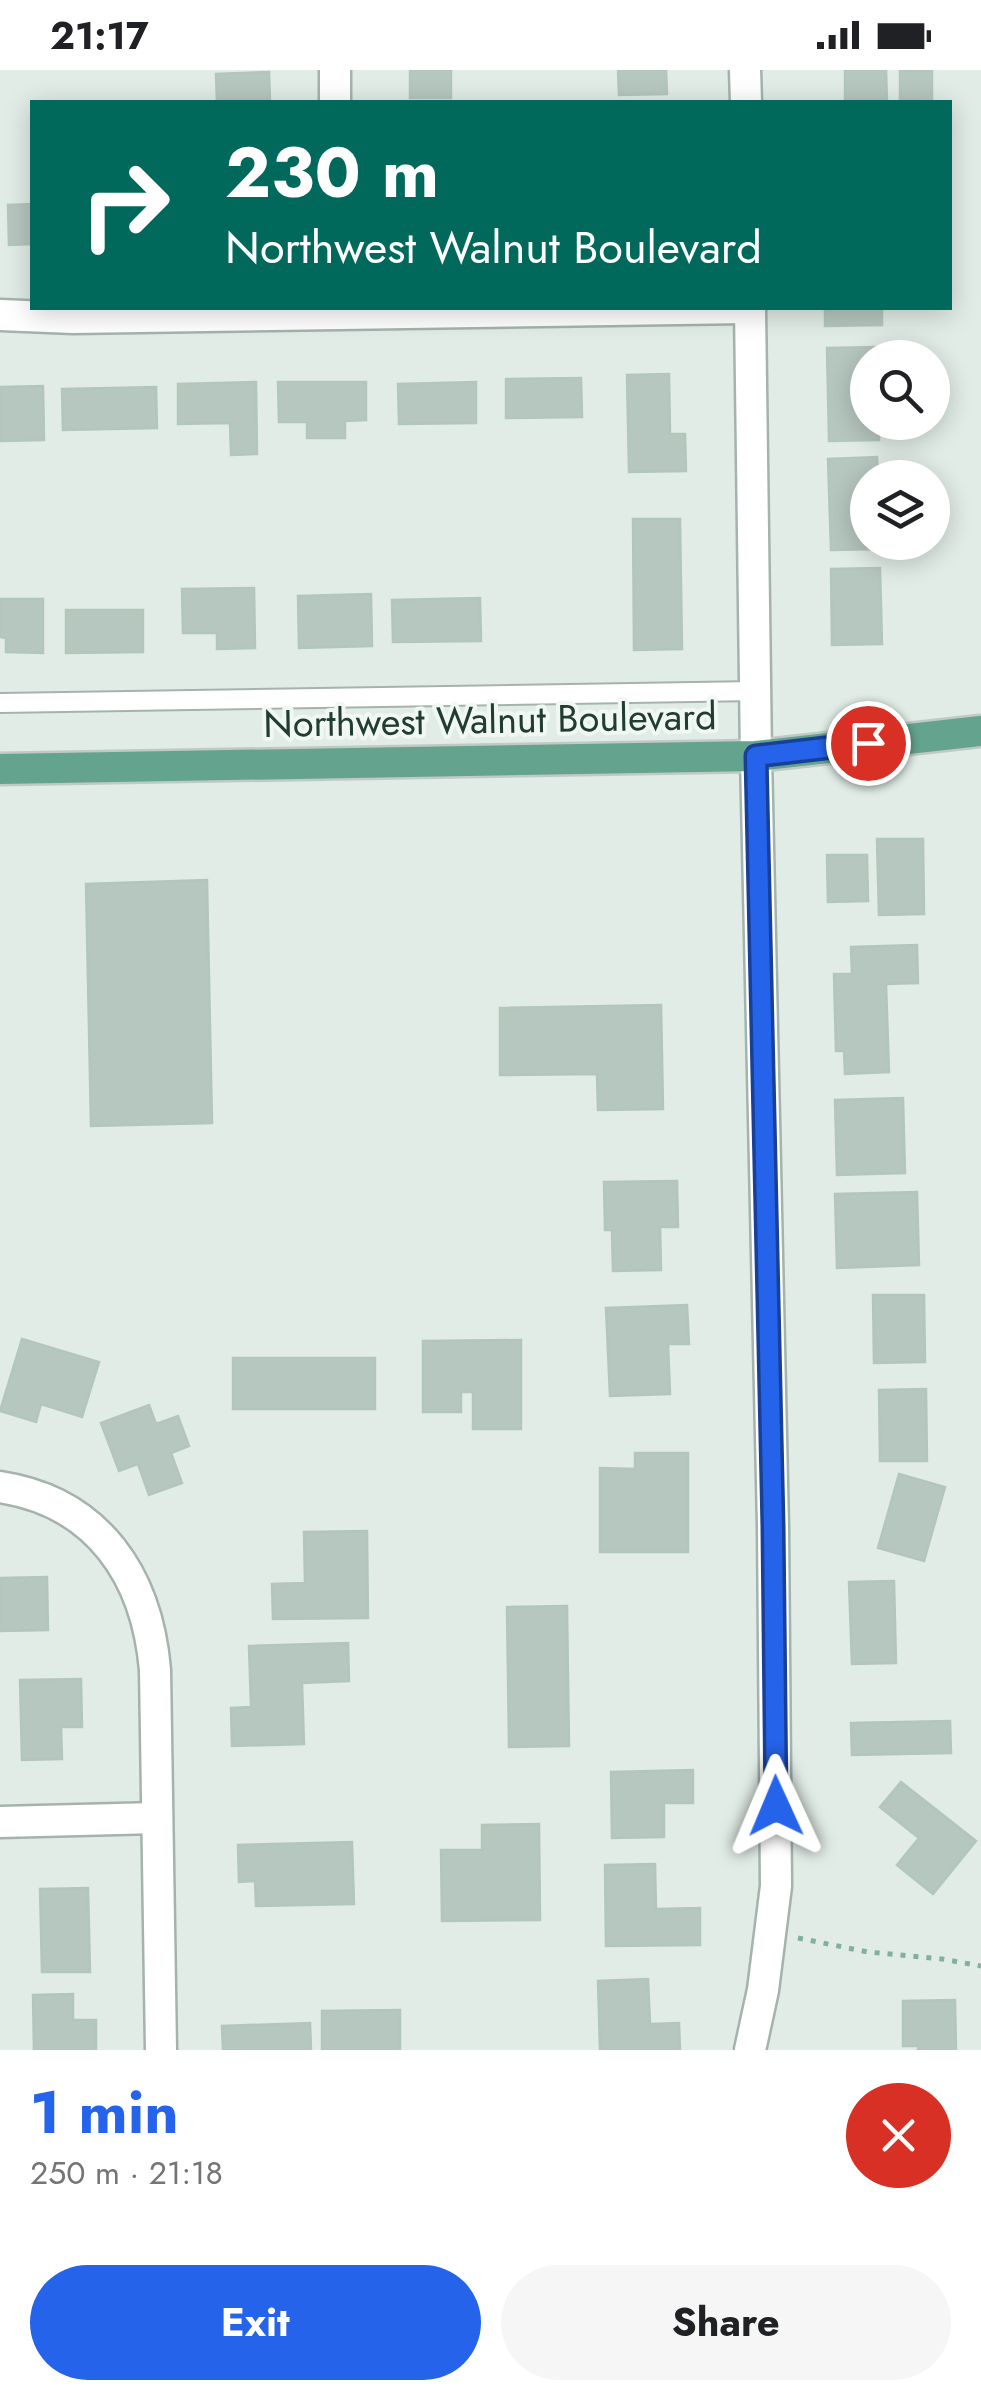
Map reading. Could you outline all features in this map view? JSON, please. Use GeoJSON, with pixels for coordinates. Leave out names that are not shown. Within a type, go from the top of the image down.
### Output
{"type":"FeatureCollection","features":[{"type":"Feature","properties":{"kind":"main road","name":"Northwest Walnut Boulevard"},"geometry":{"type":"LineString","coordinates":[[0,769],[756,756],[981,730]]}},
{"type":"Feature","properties":{"kind":"street"},"geometry":{"type":"LineString","coordinates":[[334,70],[335,100]]}},
{"type":"Feature","properties":{"kind":"street"},"geometry":{"type":"LineString","coordinates":[[745,70],[746,100]]}},
{"type":"Feature","properties":{"kind":"street"},"geometry":{"type":"LineString","coordinates":[[0,314],[73,318],[476,310]]}},
{"type":"Feature","properties":{"kind":"street"},"geometry":{"type":"LineString","coordinates":[[749,310],[773,1527],[776,1886],[764,1990],[750,2050]]}},
{"type":"Feature","properties":{"kind":"street"},"geometry":{"type":"LineString","coordinates":[[0,1487],[60,1505],[93,1528],[112,1548],[141,1597],[153,1640],[156,1670],[161,2050]]}},
{"type":"Feature","properties":{"kind":"street"},"geometry":{"type":"LineString","coordinates":[[0,1822],[157,1818]]}},
{"type":"Feature","properties":{"kind":"lane"},"geometry":{"type":"LineString","coordinates":[[0,703],[755,690]]}},
{"type":"Feature","properties":{"kind":"path"},"geometry":{"type":"LineString","coordinates":[[770,1932],[868,1952],[981,1966]]}},
{"type":"Feature","properties":{"kind":"building"},"geometry":{"type":"Polygon","coordinates":[[[410,70],[451,70],[451,98],[410,98],[410,70]]]}},
{"type":"Feature","properties":{"kind":"building"},"geometry":{"type":"Polygon","coordinates":[[[618,70],[666,70],[667,94],[619,95],[618,70]]]}},
{"type":"Feature","properties":{"kind":"building"},"geometry":{"type":"Polygon","coordinates":[[[845,70],[886,70],[887,100],[845,100],[845,70]]]}},
{"type":"Feature","properties":{"kind":"building"},"geometry":{"type":"Polygon","coordinates":[[[900,71],[932,71],[932,100],[900,100],[900,71]]]}},
{"type":"Feature","properties":{"kind":"building"},"geometry":{"type":"Polygon","coordinates":[[[269,72],[270,100],[217,100],[216,74],[269,72]]]}},
{"type":"Feature","properties":{"kind":"building"},"geometry":{"type":"Polygon","coordinates":[[[30,204],[30,244],[9,245],[8,205],[30,204]]]}},
{"type":"Feature","properties":{"kind":"building"},"geometry":{"type":"Polygon","coordinates":[[[825,310],[882,310],[882,325],[825,326],[825,310]]]}},
{"type":"Feature","properties":{"kind":"building"},"geometry":{"type":"Polygon","coordinates":[[[827,348],[850,348],[850,440],[879,440],[829,441],[827,348]]]}},
{"type":"Feature","properties":{"kind":"building"},"geometry":{"type":"Polygon","coordinates":[[[669,374],[670,434],[685,434],[686,471],[629,472],[627,375],[669,374]]]}},
{"type":"Feature","properties":{"kind":"building"},"geometry":{"type":"Polygon","coordinates":[[[581,378],[582,417],[506,418],[506,379],[581,378]]]}},
{"type":"Feature","properties":{"kind":"building"},"geometry":{"type":"Polygon","coordinates":[[[256,382],[257,454],[231,455],[230,423],[178,424],[178,384],[256,382]]]}},
{"type":"Feature","properties":{"kind":"building"},"geometry":{"type":"Polygon","coordinates":[[[278,382],[366,382],[366,420],[345,421],[345,438],[307,438],[307,422],[279,422],[278,382]]]}},
{"type":"Feature","properties":{"kind":"building"},"geometry":{"type":"Polygon","coordinates":[[[476,382],[476,423],[399,424],[398,384],[476,382]]]}},
{"type":"Feature","properties":{"kind":"building"},"geometry":{"type":"Polygon","coordinates":[[[43,386],[44,440],[0,441],[0,387],[43,386]]]}},
{"type":"Feature","properties":{"kind":"building"},"geometry":{"type":"Polygon","coordinates":[[[156,387],[157,428],[63,430],[62,389],[156,387]]]}},
{"type":"Feature","properties":{"kind":"building"},"geometry":{"type":"Polygon","coordinates":[[[877,457],[850,460],[850,550],[831,550],[828,459],[877,457]]]}},
{"type":"Feature","properties":{"kind":"building"},"geometry":{"type":"Polygon","coordinates":[[[633,519],[680,519],[682,649],[634,650],[633,519]]]}},
{"type":"Feature","properties":{"kind":"building"},"geometry":{"type":"Polygon","coordinates":[[[880,568],[882,644],[832,645],[831,569],[880,568]]]}},
{"type":"Feature","properties":{"kind":"building"},"geometry":{"type":"Polygon","coordinates":[[[254,588],[255,648],[217,649],[217,633],[183,633],[182,589],[254,588]]]}},
{"type":"Feature","properties":{"kind":"building"},"geometry":{"type":"Polygon","coordinates":[[[371,594],[372,646],[299,648],[298,596],[371,594]]]}},
{"type":"Feature","properties":{"kind":"building"},"geometry":{"type":"Polygon","coordinates":[[[480,598],[481,641],[393,642],[392,600],[480,598]]]}},
{"type":"Feature","properties":{"kind":"building"},"geometry":{"type":"Polygon","coordinates":[[[0,599],[43,599],[43,653],[6,652],[6,638],[0,637],[0,599]]]}},
{"type":"Feature","properties":{"kind":"building"},"geometry":{"type":"Polygon","coordinates":[[[66,610],[143,610],[143,652],[66,653],[66,610]]]}},
{"type":"Feature","properties":{"kind":"building"},"geometry":{"type":"Polygon","coordinates":[[[877,839],[923,839],[924,914],[879,915],[877,839]]]}},
{"type":"Feature","properties":{"kind":"building"},"geometry":{"type":"Polygon","coordinates":[[[827,855],[867,855],[868,901],[828,902],[827,855]]]}},
{"type":"Feature","properties":{"kind":"building"},"geometry":{"type":"Polygon","coordinates":[[[207,880],[212,1123],[91,1126],[86,884],[207,880]]]}},
{"type":"Feature","properties":{"kind":"building"},"geometry":{"type":"Polygon","coordinates":[[[917,945],[918,983],[886,984],[889,1072],[845,1074],[844,1051],[836,1051],[834,974],[852,974],[851,947],[917,945]]]}},
{"type":"Feature","properties":{"kind":"building"},"geometry":{"type":"Polygon","coordinates":[[[661,1005],[663,1109],[598,1110],[597,1074],[500,1075],[500,1008],[661,1005]]]}},
{"type":"Feature","properties":{"kind":"building"},"geometry":{"type":"Polygon","coordinates":[[[903,1098],[905,1173],[837,1175],[835,1100],[903,1098]]]}},
{"type":"Feature","properties":{"kind":"building"},"geometry":{"type":"Polygon","coordinates":[[[677,1181],[678,1227],[660,1227],[661,1270],[613,1271],[612,1230],[605,1230],[604,1182],[677,1181]]]}},
{"type":"Feature","properties":{"kind":"building"},"geometry":{"type":"Polygon","coordinates":[[[917,1192],[919,1265],[837,1268],[835,1194],[917,1192]]]}},
{"type":"Feature","properties":{"kind":"building"},"geometry":{"type":"Polygon","coordinates":[[[873,1295],[924,1295],[925,1362],[874,1363],[873,1295]]]}},
{"type":"Feature","properties":{"kind":"building"},"geometry":{"type":"Polygon","coordinates":[[[687,1305],[689,1344],[668,1344],[670,1394],[610,1396],[606,1308],[687,1305]]]}},
{"type":"Feature","properties":{"kind":"building"},"geometry":{"type":"Polygon","coordinates":[[[22,1339],[99,1362],[82,1417],[41,1404],[36,1422],[0,1411],[22,1339]]]}},
{"type":"Feature","properties":{"kind":"building"},"geometry":{"type":"Polygon","coordinates":[[[521,1340],[521,1429],[473,1429],[473,1392],[461,1392],[461,1412],[423,1412],[423,1341],[521,1340]]]}},
{"type":"Feature","properties":{"kind":"building"},"geometry":{"type":"Polygon","coordinates":[[[233,1358],[375,1358],[375,1409],[233,1409],[233,1358]]]}},
{"type":"Feature","properties":{"kind":"building"},"geometry":{"type":"Polygon","coordinates":[[[926,1389],[927,1461],[880,1461],[879,1390],[926,1389]]]}},
{"type":"Feature","properties":{"kind":"building"},"geometry":{"type":"Polygon","coordinates":[[[149,1405],[156,1424],[178,1416],[189,1446],[171,1453],[182,1483],[149,1495],[138,1464],[119,1471],[101,1423],[149,1405]]]}},
{"type":"Feature","properties":{"kind":"building"},"geometry":{"type":"Polygon","coordinates":[[[635,1453],[688,1453],[688,1552],[600,1552],[600,1468],[635,1469],[635,1453]]]}},
{"type":"Feature","properties":{"kind":"building"},"geometry":{"type":"Polygon","coordinates":[[[899,1474],[945,1487],[924,1561],[878,1548],[899,1474]]]}},
{"type":"Feature","properties":{"kind":"building"},"geometry":{"type":"Polygon","coordinates":[[[367,1531],[368,1618],[273,1619],[272,1584],[305,1583],[304,1532],[367,1531]]]}},
{"type":"Feature","properties":{"kind":"building"},"geometry":{"type":"Polygon","coordinates":[[[47,1577],[48,1630],[0,1631],[0,1578],[47,1577]]]}},
{"type":"Feature","properties":{"kind":"building"},"geometry":{"type":"Polygon","coordinates":[[[894,1581],[896,1663],[852,1664],[849,1582],[894,1581]]]}},
{"type":"Feature","properties":{"kind":"building"},"geometry":{"type":"Polygon","coordinates":[[[567,1606],[569,1746],[509,1747],[507,1607],[567,1606]]]}},
{"type":"Feature","properties":{"kind":"building"},"geometry":{"type":"Polygon","coordinates":[[[348,1643],[349,1681],[302,1683],[304,1744],[232,1746],[231,1708],[251,1707],[249,1646],[348,1643]]]}},
{"type":"Feature","properties":{"kind":"building"},"geometry":{"type":"Polygon","coordinates":[[[81,1679],[82,1727],[61,1727],[62,1759],[22,1760],[20,1680],[81,1679]]]}},
{"type":"Feature","properties":{"kind":"building"},"geometry":{"type":"Polygon","coordinates":[[[950,1721],[951,1753],[852,1755],[851,1723],[950,1721]]]}},
{"type":"Feature","properties":{"kind":"building"},"geometry":{"type":"Polygon","coordinates":[[[693,1770],[693,1803],[664,1803],[664,1837],[612,1838],[611,1772],[693,1770]]]}},
{"type":"Feature","properties":{"kind":"building"},"geometry":{"type":"Polygon","coordinates":[[[901,1782],[976,1841],[933,1894],[897,1865],[919,1838],[880,1807],[901,1782]]]}},
{"type":"Feature","properties":{"kind":"building"},"geometry":{"type":"Polygon","coordinates":[[[539,1824],[540,1920],[442,1921],[441,1850],[482,1850],[482,1825],[539,1824]]]}},
{"type":"Feature","properties":{"kind":"building"},"geometry":{"type":"Polygon","coordinates":[[[352,1842],[354,1904],[256,1906],[255,1881],[239,1882],[238,1845],[352,1842]]]}},
{"type":"Feature","properties":{"kind":"building"},"geometry":{"type":"Polygon","coordinates":[[[655,1864],[656,1909],[700,1908],[700,1945],[606,1946],[605,1865],[655,1864]]]}},
{"type":"Feature","properties":{"kind":"building"},"geometry":{"type":"Polygon","coordinates":[[[88,1888],[90,1972],[42,1972],[40,1889],[88,1888]]]}},
{"type":"Feature","properties":{"kind":"building"},"geometry":{"type":"Polygon","coordinates":[[[648,1979],[650,2024],[679,2023],[680,2050],[600,2050],[598,1981],[648,1979]]]}},
{"type":"Feature","properties":{"kind":"building"},"geometry":{"type":"Polygon","coordinates":[[[73,1994],[73,2020],[96,2020],[96,2050],[34,2050],[33,1995],[73,1994]]]}},
{"type":"Feature","properties":{"kind":"building"},"geometry":{"type":"Polygon","coordinates":[[[955,2000],[956,2050],[903,2046],[903,2001],[955,2000]]]}},
{"type":"Feature","properties":{"kind":"building"},"geometry":{"type":"Polygon","coordinates":[[[400,2010],[400,2050],[322,2050],[322,2011],[400,2010]]]}},
{"type":"Feature","properties":{"kind":"building"},"geometry":{"type":"Polygon","coordinates":[[[310,2023],[311,2050],[223,2050],[222,2026],[310,2023]]]}},
{"type":"Feature","properties":{"kind":"route"},"geometry":{"type":"LineString","coordinates":[[776,1806],[756,756],[868,743]]}}]}
